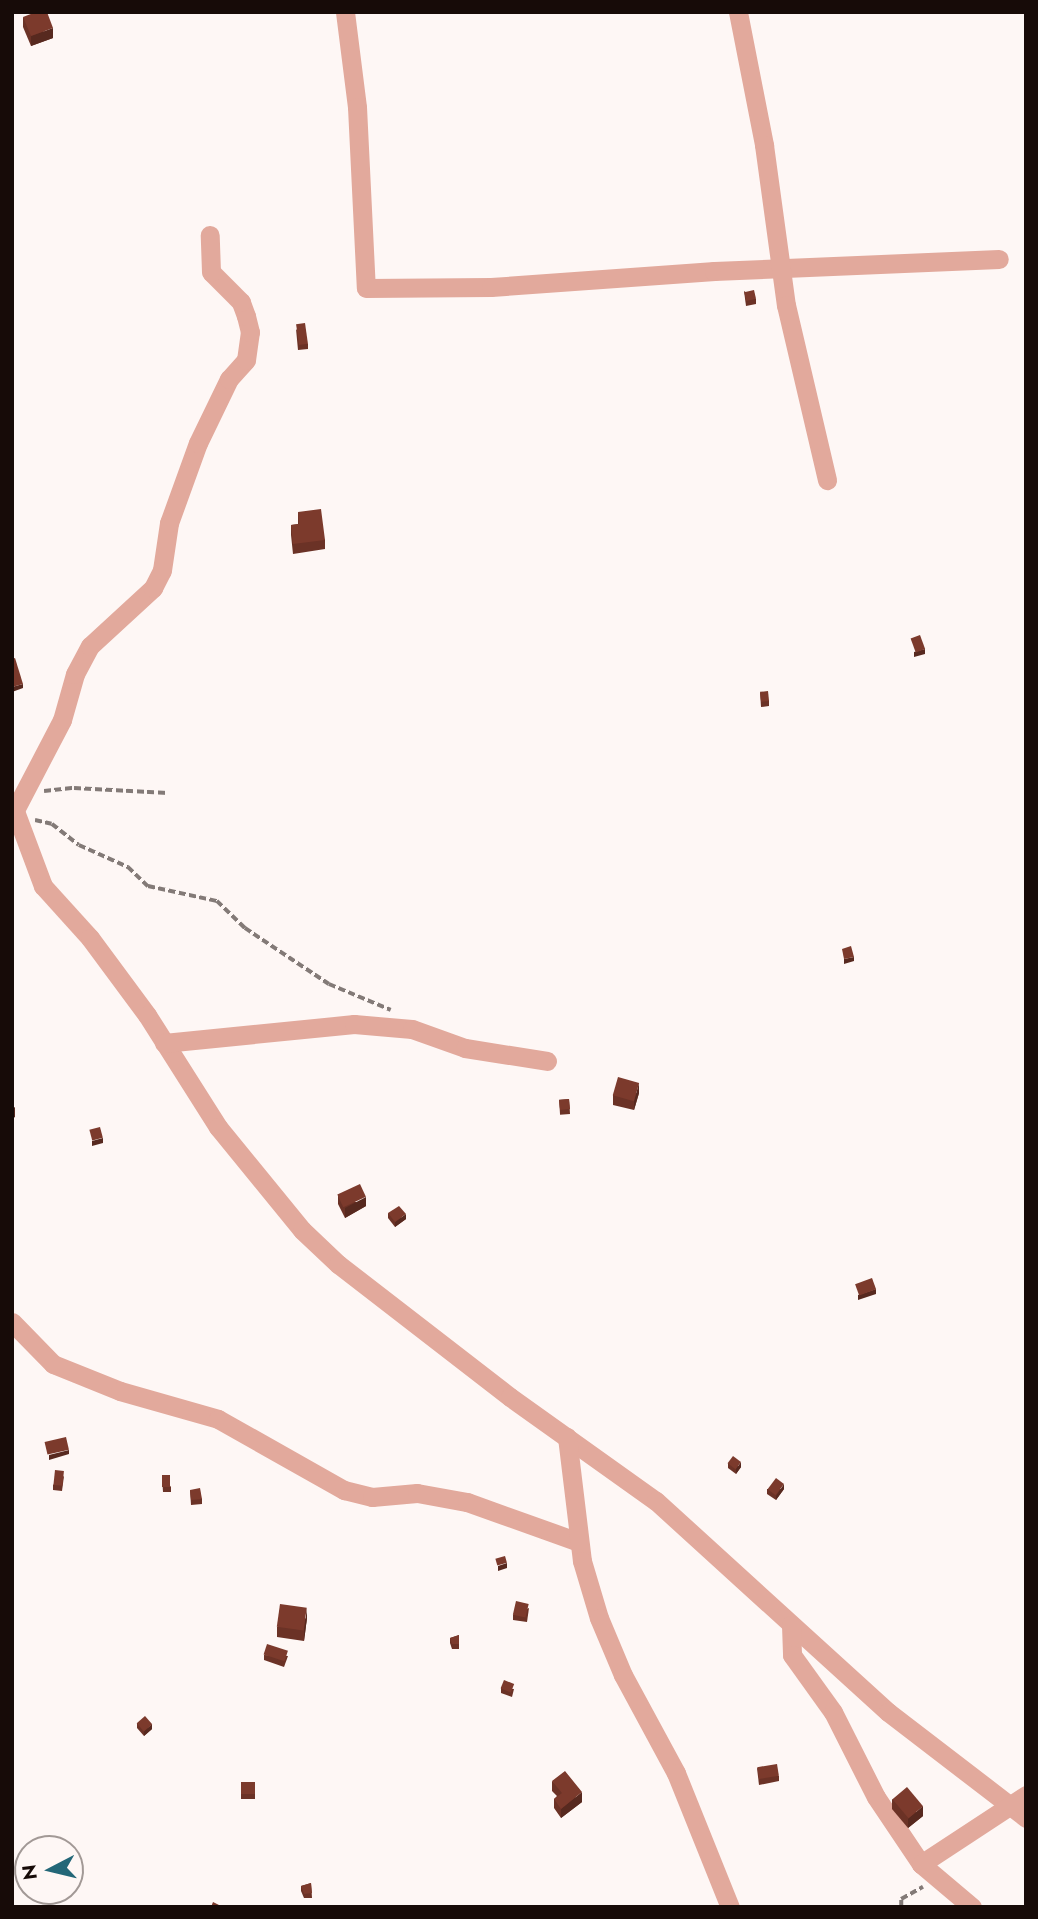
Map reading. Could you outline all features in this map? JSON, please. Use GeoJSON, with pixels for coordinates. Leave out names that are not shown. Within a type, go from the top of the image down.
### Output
{"type":"FeatureCollection","features":[{"type":"Feature","properties":{"kind":"street"},"geometry":{"type":"LineString","coordinates":[[345,12],[357,107],[366,288],[491,287],[784,268],[999,259]]}},
{"type":"Feature","properties":{"kind":"street"},"geometry":{"type":"LineString","coordinates":[[738,12],[784,268],[786,305],[827,480]]}},
{"type":"Feature","properties":{"kind":"street"},"geometry":{"type":"LineString","coordinates":[[210,235],[211,272],[241,302],[246,316],[250,332],[246,360],[229,379],[198,443],[169,523],[158,579],[139,605],[90,646],[75,674],[62,720],[18,802],[43,886],[90,938],[164,1043],[218,1127],[302,1230],[410,1320],[656,1501],[791,1625],[941,1756],[1018,1800],[1026,1818]]}},
{"type":"Feature","properties":{"kind":"street"},"geometry":{"type":"LineString","coordinates":[[164,1043],[311,1025],[412,1029],[465,1048],[547,1061]]}},
{"type":"Feature","properties":{"kind":"street"},"geometry":{"type":"LineString","coordinates":[[12,1322],[53,1364],[120,1391],[181,1405],[218,1419],[344,1490],[372,1497],[417,1493],[467,1502],[579,1542]]}},
{"type":"Feature","properties":{"kind":"street"},"geometry":{"type":"LineString","coordinates":[[567,1437],[579,1542],[599,1618],[623,1675],[676,1773],[730,1907]]}},
{"type":"Feature","properties":{"kind":"street"},"geometry":{"type":"LineString","coordinates":[[791,1625],[792,1655],[833,1712],[876,1797],[921,1864],[972,1907]]}},
{"type":"Feature","properties":{"kind":"street"},"geometry":{"type":"LineString","coordinates":[[921,1864],[1018,1800]]}},
{"type":"Feature","properties":{"kind":"path"},"geometry":{"type":"LineString","coordinates":[[168,793],[74,788],[18,802],[33,820],[52,824],[79,845],[128,867],[148,886],[217,901],[245,928],[329,984],[387,1007],[412,1029]]}},
{"type":"Feature","properties":{"kind":"path"},"geometry":{"type":"LineString","coordinates":[[901,1907],[901,1899],[937,1879]]}},
{"type":"Feature","properties":{"kind":"building"},"geometry":{"type":"Polygon","coordinates":[[[36,12],[47,12],[53,28],[31,36],[23,17],[36,12]]]}},
{"type":"Feature","properties":{"kind":"building"},"geometry":{"type":"Polygon","coordinates":[[[754,290],[756,299],[746,301],[744,292],[754,290]]]}},
{"type":"Feature","properties":{"kind":"building"},"geometry":{"type":"Polygon","coordinates":[[[305,323],[308,344],[299,345],[296,324],[305,323]]]}},
{"type":"Feature","properties":{"kind":"building"},"geometry":{"type":"Polygon","coordinates":[[[321,509],[325,540],[293,544],[291,525],[299,524],[298,512],[321,509]]]}},
{"type":"Feature","properties":{"kind":"building"},"geometry":{"type":"Polygon","coordinates":[[[920,635],[925,649],[916,653],[911,638],[920,635]]]}},
{"type":"Feature","properties":{"kind":"building"},"geometry":{"type":"Polygon","coordinates":[[[15,658],[23,684],[12,687],[12,659],[15,658]]]}},
{"type":"Feature","properties":{"kind":"building"},"geometry":{"type":"Polygon","coordinates":[[[768,691],[769,701],[761,702],[760,692],[768,691]]]}},
{"type":"Feature","properties":{"kind":"building"},"geometry":{"type":"Polygon","coordinates":[[[851,946],[854,957],[844,959],[842,949],[851,946]]]}},
{"type":"Feature","properties":{"kind":"building"},"geometry":{"type":"Polygon","coordinates":[[[618,1077],[639,1083],[634,1101],[613,1095],[618,1077]]]}},
{"type":"Feature","properties":{"kind":"building"},"geometry":{"type":"Polygon","coordinates":[[[569,1099],[570,1109],[560,1110],[559,1100],[569,1099]]]}},
{"type":"Feature","properties":{"kind":"building"},"geometry":{"type":"Polygon","coordinates":[[[100,1127],[103,1138],[92,1140],[89,1130],[100,1127]]]}},
{"type":"Feature","properties":{"kind":"building"},"geometry":{"type":"Polygon","coordinates":[[[360,1184],[366,1197],[343,1207],[337,1195],[360,1184]]]}},
{"type":"Feature","properties":{"kind":"building"},"geometry":{"type":"Polygon","coordinates":[[[399,1206],[406,1214],[395,1222],[388,1213],[399,1206]]]}},
{"type":"Feature","properties":{"kind":"building"},"geometry":{"type":"Polygon","coordinates":[[[872,1278],[876,1289],[859,1295],[855,1284],[872,1278]]]}},
{"type":"Feature","properties":{"kind":"building"},"geometry":{"type":"Polygon","coordinates":[[[66,1437],[69,1450],[47,1455],[45,1442],[66,1437]]]}},
{"type":"Feature","properties":{"kind":"building"},"geometry":{"type":"Polygon","coordinates":[[[733,1456],[741,1462],[736,1469],[728,1463],[733,1456]]]}},
{"type":"Feature","properties":{"kind":"building"},"geometry":{"type":"Polygon","coordinates":[[[55,1470],[64,1471],[62,1486],[53,1485],[55,1470]]]}},
{"type":"Feature","properties":{"kind":"building"},"geometry":{"type":"Polygon","coordinates":[[[162,1475],[170,1475],[170,1487],[162,1487],[162,1475]]]}},
{"type":"Feature","properties":{"kind":"building"},"geometry":{"type":"Polygon","coordinates":[[[776,1478],[784,1484],[776,1495],[768,1489],[776,1478]]]}},
{"type":"Feature","properties":{"kind":"building"},"geometry":{"type":"Polygon","coordinates":[[[200,1488],[202,1499],[191,1500],[190,1490],[200,1488]]]}},
{"type":"Feature","properties":{"kind":"building"},"geometry":{"type":"Polygon","coordinates":[[[505,1556],[507,1563],[497,1565],[495,1559],[505,1556]]]}},
{"type":"Feature","properties":{"kind":"building"},"geometry":{"type":"Polygon","coordinates":[[[516,1601],[529,1604],[526,1618],[513,1615],[516,1601]]]}},
{"type":"Feature","properties":{"kind":"building"},"geometry":{"type":"Polygon","coordinates":[[[280,1604],[307,1608],[304,1631],[277,1627],[280,1604]]]}},
{"type":"Feature","properties":{"kind":"building"},"geometry":{"type":"Polygon","coordinates":[[[459,1635],[459,1644],[452,1644],[450,1638],[459,1635]]]}},
{"type":"Feature","properties":{"kind":"building"},"geometry":{"type":"Polygon","coordinates":[[[267,1644],[288,1651],[285,1661],[264,1654],[267,1644]]]}},
{"type":"Feature","properties":{"kind":"building"},"geometry":{"type":"Polygon","coordinates":[[[504,1680],[514,1684],[511,1692],[501,1688],[504,1680]]]}},
{"type":"Feature","properties":{"kind":"building"},"geometry":{"type":"Polygon","coordinates":[[[145,1716],[152,1724],[144,1732],[137,1723],[145,1716]]]}},
{"type":"Feature","properties":{"kind":"building"},"geometry":{"type":"Polygon","coordinates":[[[777,1764],[779,1776],[759,1779],[757,1767],[777,1764]]]}},
{"type":"Feature","properties":{"kind":"building"},"geometry":{"type":"Polygon","coordinates":[[[565,1771],[582,1792],[561,1809],[554,1799],[562,1793],[552,1781],[565,1771]]]}},
{"type":"Feature","properties":{"kind":"building"},"geometry":{"type":"Polygon","coordinates":[[[241,1782],[255,1782],[255,1794],[241,1794],[241,1782]]]}},
{"type":"Feature","properties":{"kind":"building"},"geometry":{"type":"Polygon","coordinates":[[[907,1787],[923,1806],[909,1818],[892,1799],[907,1787]]]}},
{"type":"Feature","properties":{"kind":"building"},"geometry":{"type":"Polygon","coordinates":[[[311,1883],[312,1893],[304,1894],[301,1886],[311,1883]]]}}]}
